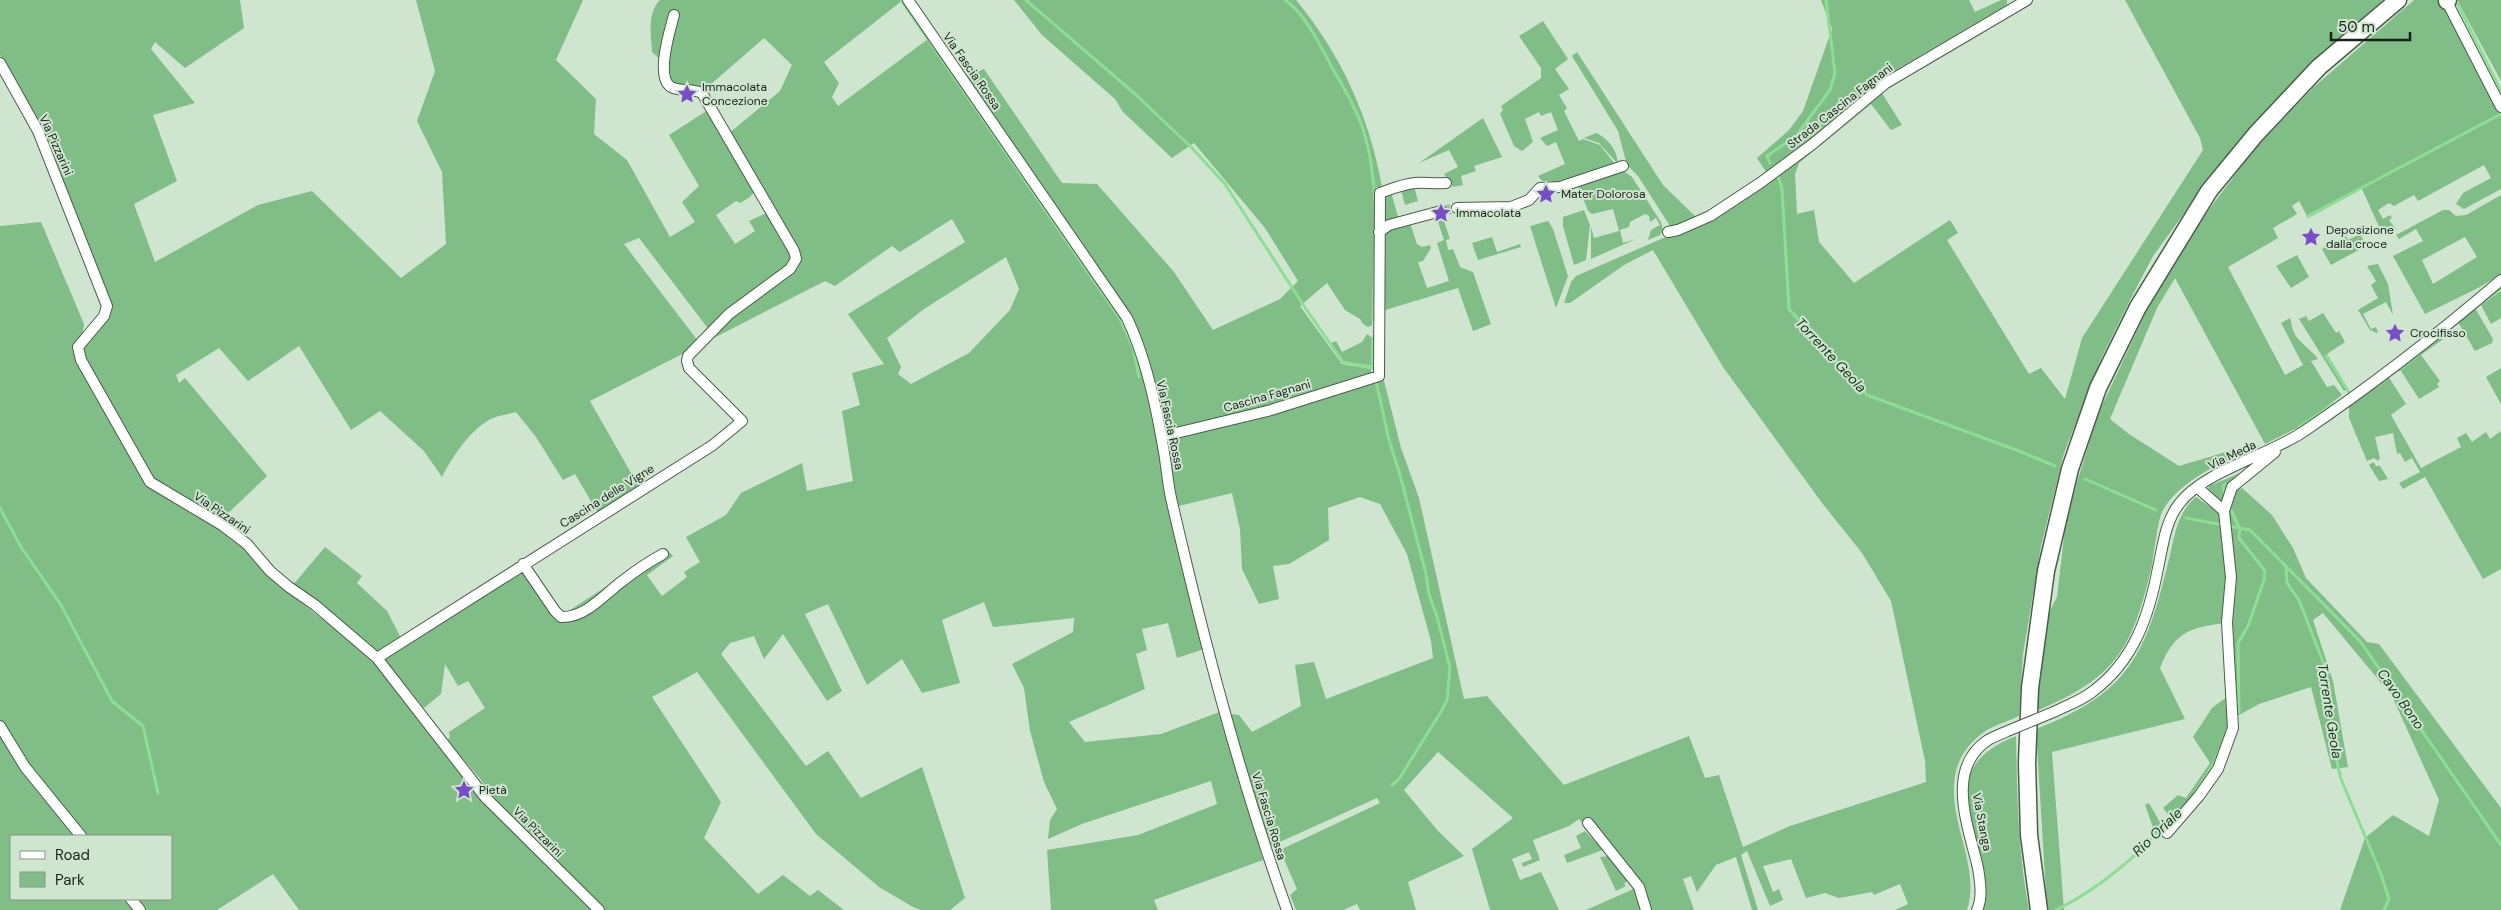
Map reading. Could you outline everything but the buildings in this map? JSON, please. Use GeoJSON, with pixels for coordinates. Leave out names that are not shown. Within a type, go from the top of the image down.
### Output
{"type":"FeatureCollection","features":[{"type":"Feature","properties":{"kind":"highway"},"geometry":{"type":"LineString","coordinates":[[2039,910],[2029,835],[2027,762],[2030,688],[2048,562],[2070,469],[2098,388],[2138,307],[2208,191],[2256,134],[2319,67],[2398,0]]}},
{"type":"Feature","properties":{"kind":"street","name":"Via Fascia Rossa"},"geometry":{"type":"LineString","coordinates":[[908,0],[1127,318],[1139,345],[1162,439],[1171,496],[1230,730],[1267,853],[1287,910]]}},
{"type":"Feature","properties":{"kind":"street","name":"Strada Cascina Fagnani"},"geometry":{"type":"LineString","coordinates":[[1668,232],[1678,230],[1710,216],[1814,143],[1886,83],[2027,0]]}},
{"type":"Feature","properties":{"kind":"street"},"geometry":{"type":"LineString","coordinates":[[2447,0],[2501,107]]}},
{"type":"Feature","properties":{"kind":"street","name":"Cascina delle Vigne"},"geometry":{"type":"LineString","coordinates":[[377,658],[713,445],[742,421],[697,377],[687,361],[695,346],[750,296],[790,268],[796,260],[790,242],[702,93],[696,90],[672,88],[666,82],[663,73],[664,62],[674,15]]}},
{"type":"Feature","properties":{"kind":"street","name":"Via Pizzarini"},"geometry":{"type":"LineString","coordinates":[[0,64],[38,131],[107,306],[104,316],[78,347],[81,360],[150,482],[234,535],[288,588],[314,605],[377,658],[484,797],[599,910]]}},
{"type":"Feature","properties":{"kind":"street"},"geometry":{"type":"LineString","coordinates":[[1457,208],[1511,207],[1529,200],[1540,188],[1560,187],[1623,166]]}},
{"type":"Feature","properties":{"kind":"street"},"geometry":{"type":"LineString","coordinates":[[1379,232],[1380,193],[1413,183],[1425,182],[1429,185],[1446,183]]}},
{"type":"Feature","properties":{"kind":"street"},"geometry":{"type":"LineString","coordinates":[[1379,232],[1389,225],[1441,211]]}},
{"type":"Feature","properties":{"kind":"street","name":"Cascina Fagnani"},"geometry":{"type":"LineString","coordinates":[[1162,439],[1168,435],[1271,410],[1379,376],[1379,232]]}},
{"type":"Feature","properties":{"kind":"street","name":"Via Meda"},"geometry":{"type":"LineString","coordinates":[[2056,712],[2092,692],[2119,666],[2141,632],[2155,584],[2164,536],[2180,502],[2197,487],[2286,443],[2440,330],[2501,280]]}},
{"type":"Feature","properties":{"kind":"street"},"geometry":{"type":"LineString","coordinates":[[2167,833],[2199,796],[2218,769],[2233,728],[2227,622],[2231,577],[2225,516],[2232,487],[2286,443]]}},
{"type":"Feature","properties":{"kind":"street"},"geometry":{"type":"LineString","coordinates":[[2197,487],[2225,516]]}},
{"type":"Feature","properties":{"kind":"street"},"geometry":{"type":"LineString","coordinates":[[523,564],[555,611],[561,617],[569,617],[590,608],[644,564],[663,554]]}},
{"type":"Feature","properties":{"kind":"street","name":"Via Stanga"},"geometry":{"type":"LineString","coordinates":[[1977,910],[1981,884],[1962,798],[1965,770],[1976,751],[1989,739],[2056,712]]}},
{"type":"Feature","properties":{"kind":"street"},"geometry":{"type":"LineString","coordinates":[[0,726],[25,766],[80,835]]}},
{"type":"Feature","properties":{"kind":"street"},"geometry":{"type":"LineString","coordinates":[[1588,823],[1639,887],[1646,910]]}},
{"type":"Feature","properties":{"kind":"street"},"geometry":{"type":"LineString","coordinates":[[132,900],[140,910]]}},
{"type":"Feature","properties":{"kind":"green space"},"geometry":{"type":"Polygon","coordinates":[[[0,0],[240,0],[244,28],[185,68],[155,42],[151,49],[195,103],[153,115],[177,181],[134,204],[155,262],[258,205],[312,191],[401,278],[446,244],[442,172],[417,121],[435,71],[416,0],[583,0],[556,60],[596,99],[594,134],[627,160],[670,237],[695,222],[682,202],[699,186],[669,135],[708,110],[755,191],[750,197],[740,203],[736,201],[716,215],[735,244],[755,231],[749,221],[768,212],[791,254],[789,266],[710,331],[639,238],[624,244],[698,341],[688,351],[590,401],[639,487],[598,513],[575,474],[563,480],[536,437],[516,412],[493,418],[477,428],[457,452],[442,477],[424,451],[380,411],[351,430],[299,346],[248,381],[219,348],[176,375],[179,383],[185,378],[267,476],[219,522],[150,480],[84,358],[83,347],[111,304],[49,144],[0,55],[0,0]]]}},
{"type":"Feature","properties":{"kind":"green space"},"geometry":{"type":"Polygon","coordinates":[[[660,0],[903,0],[824,62],[839,83],[832,97],[838,106],[928,39],[1123,320],[1132,341],[1145,383],[1171,512],[1207,648],[1177,658],[1168,623],[1142,629],[1147,650],[1136,654],[1145,689],[1069,722],[1085,742],[1161,734],[1222,711],[1263,860],[1154,900],[1158,910],[1051,910],[1047,850],[1138,835],[1217,804],[1211,781],[1082,824],[1048,839],[1050,820],[1057,809],[1044,782],[1030,731],[1024,688],[1012,664],[1073,632],[1074,618],[993,627],[984,602],[942,620],[960,683],[922,693],[902,659],[867,685],[828,604],[805,614],[842,691],[827,701],[783,634],[764,659],[754,636],[730,643],[721,654],[806,766],[828,751],[861,798],[922,767],[965,898],[950,910],[921,910],[913,907],[879,887],[816,834],[697,672],[652,697],[721,802],[704,838],[758,894],[783,875],[810,896],[818,890],[844,910],[602,910],[489,794],[482,781],[447,740],[450,737],[449,732],[485,708],[468,681],[458,686],[445,664],[441,694],[424,708],[384,659],[522,569],[564,614],[665,548],[673,556],[647,575],[662,596],[687,577],[684,572],[700,562],[686,537],[726,515],[741,493],[802,463],[807,491],[853,481],[842,411],[860,405],[852,373],[884,364],[848,314],[965,242],[952,219],[900,252],[892,246],[835,286],[825,281],[706,342],[731,315],[800,259],[728,134],[780,91],[792,65],[764,38],[702,92],[673,86],[663,62],[652,52],[651,18],[660,0]],[[1006,257],[924,309],[887,338],[901,367],[898,374],[911,384],[969,353],[1010,310],[1019,289],[1006,257]]]}},
{"type":"Feature","properties":{"kind":"green space"},"geometry":{"type":"Polygon","coordinates":[[[1014,0],[1296,0],[1327,42],[1351,88],[1370,136],[1382,187],[1376,187],[1372,325],[1368,327],[1360,319],[1345,310],[1327,283],[1300,306],[1342,364],[1371,369],[1371,373],[1236,415],[1162,431],[1143,345],[964,77],[984,69],[1062,183],[1097,184],[1174,272],[1213,330],[1280,299],[1298,281],[1265,228],[1194,143],[1172,158],[1123,112],[1115,99],[1042,35],[1014,0]]]}},
{"type":"Feature","properties":{"kind":"green space"},"geometry":{"type":"Polygon","coordinates":[[[1821,0],[1969,0],[1975,12],[2001,0],[2007,0],[2007,5],[1875,82],[1902,125],[1891,130],[1871,104],[1799,163],[1795,174],[1797,214],[1814,210],[1819,242],[1854,283],[1950,220],[1958,233],[1947,240],[2029,374],[2041,368],[2065,399],[2082,338],[2203,150],[2200,138],[2125,0],[2383,0],[2314,61],[2201,190],[2153,256],[2101,359],[2064,453],[2041,546],[2023,654],[2019,716],[1987,730],[1973,742],[1963,755],[1957,768],[1954,798],[1970,878],[1967,910],[1895,910],[1908,904],[1900,884],[1874,895],[1872,892],[1839,898],[1825,893],[1806,898],[1791,859],[1763,866],[1773,892],[1779,889],[1783,900],[1770,906],[1747,851],[1741,855],[1758,910],[1752,910],[1736,857],[1716,865],[1697,892],[1691,876],[1683,879],[1694,910],[1647,910],[1639,885],[1579,819],[1569,826],[1533,840],[1540,860],[1523,867],[1522,863],[1532,859],[1529,852],[1512,859],[1520,880],[1541,872],[1559,910],[1490,910],[1472,849],[1513,818],[1438,752],[1404,790],[1438,831],[1464,856],[1408,882],[1416,910],[1360,910],[1357,904],[1343,910],[1296,910],[1290,895],[1297,889],[1280,850],[1380,803],[1377,798],[1271,846],[1232,729],[1231,714],[1239,715],[1252,732],[1301,706],[1295,665],[1314,662],[1326,699],[1433,658],[1431,641],[1407,554],[1380,504],[1360,497],[1328,508],[1329,540],[1289,564],[1273,566],[1279,599],[1259,604],[1242,569],[1240,529],[1232,493],[1179,506],[1170,465],[1170,440],[1178,436],[1383,377],[1401,448],[1419,498],[1464,699],[1487,696],[1564,785],[1689,736],[1705,778],[1719,775],[1743,847],[1790,826],[1926,782],[1925,761],[1891,601],[1862,553],[1822,503],[1723,367],[1653,250],[1624,265],[1570,303],[1564,303],[1571,282],[1576,276],[1728,210],[1763,187],[1768,175],[1757,158],[1789,130],[1803,111],[1832,29],[1821,0]]]}},
{"type":"Feature","properties":{"kind":"green space"},"geometry":{"type":"Polygon","coordinates":[[[2414,0],[2440,0],[2501,112],[2501,189],[2464,209],[2456,204],[2463,193],[2491,178],[2484,165],[2418,201],[2414,195],[2394,206],[2389,203],[2378,210],[2383,219],[2390,215],[2392,218],[2389,220],[2396,229],[2388,234],[2383,227],[2380,229],[2362,189],[2308,218],[2299,201],[2292,206],[2297,214],[2273,228],[2278,238],[2228,267],[2285,375],[2303,365],[2281,323],[2290,318],[2297,338],[2318,359],[2311,361],[2327,387],[2334,385],[2342,395],[2301,426],[2265,444],[2175,278],[2157,308],[2110,419],[2129,434],[2179,466],[2236,449],[2237,455],[2195,478],[2176,494],[2162,512],[2145,593],[2128,639],[2117,656],[2103,672],[2086,686],[2036,711],[2048,614],[2057,597],[2065,528],[2077,482],[2098,414],[2148,308],[2202,219],[2255,148],[2314,87],[2414,0]]]}},
{"type":"Feature","properties":{"kind":"green space"},"geometry":{"type":"Polygon","coordinates":[[[2457,0],[2501,0],[2501,81],[2457,0]]]}},
{"type":"Feature","properties":{"kind":"green space"},"geometry":{"type":"Polygon","coordinates":[[[1543,21],[1568,59],[1555,69],[1569,89],[1559,95],[1567,108],[1564,111],[1579,141],[1583,139],[1600,145],[1615,164],[1553,184],[1552,181],[1542,181],[1538,176],[1565,164],[1556,142],[1547,146],[1540,138],[1558,130],[1551,112],[1541,116],[1539,112],[1525,119],[1533,142],[1522,151],[1514,146],[1500,114],[1503,110],[1501,106],[1541,78],[1541,68],[1519,36],[1543,21]]]}},
{"type":"Feature","properties":{"kind":"green space"},"geometry":{"type":"Polygon","coordinates":[[[1577,52],[1663,185],[1697,218],[1672,229],[1638,176],[1627,165],[1618,131],[1572,56],[1577,52]]]}},
{"type":"Feature","properties":{"kind":"green space"},"geometry":{"type":"Polygon","coordinates":[[[1483,118],[1502,157],[1474,166],[1476,171],[1461,176],[1463,185],[1453,187],[1444,174],[1458,167],[1449,150],[1419,163],[1483,118]]]}},
{"type":"Feature","properties":{"kind":"green space"},"geometry":{"type":"Polygon","coordinates":[[[1596,133],[1604,138],[1614,149],[1617,163],[1599,143],[1584,138],[1596,133]]]}},
{"type":"Feature","properties":{"kind":"green space"},"geometry":{"type":"Polygon","coordinates":[[[1617,172],[1625,172],[1632,177],[1661,222],[1663,230],[1660,235],[1648,240],[1651,230],[1660,225],[1656,218],[1650,222],[1649,216],[1645,214],[1630,222],[1629,227],[1620,230],[1623,243],[1636,239],[1591,259],[1591,227],[1594,238],[1619,231],[1613,209],[1592,214],[1588,211],[1578,185],[1617,172]]]}},
{"type":"Feature","properties":{"kind":"green space"},"geometry":{"type":"Polygon","coordinates":[[[1414,186],[1418,201],[1405,205],[1401,190],[1414,186]]]}},
{"type":"Feature","properties":{"kind":"green space"},"geometry":{"type":"Polygon","coordinates":[[[1391,192],[1399,220],[1383,221],[1384,195],[1391,192]]]}},
{"type":"Feature","properties":{"kind":"green space"},"geometry":{"type":"Polygon","coordinates":[[[2501,195],[2501,274],[2480,287],[2425,314],[2393,256],[2423,241],[2416,229],[2399,239],[2396,235],[2443,210],[2449,210],[2456,216],[2466,215],[2501,195]],[[2465,237],[2422,260],[2433,284],[2477,257],[2465,237]]]}},
{"type":"Feature","properties":{"kind":"green space"},"geometry":{"type":"Polygon","coordinates":[[[1584,210],[1590,225],[1586,260],[1574,265],[1563,226],[1563,217],[1584,210]]]}},
{"type":"Feature","properties":{"kind":"green space"},"geometry":{"type":"Polygon","coordinates":[[[1441,212],[1450,239],[1446,240],[1448,250],[1453,249],[1460,267],[1473,272],[1491,324],[1473,331],[1458,288],[1382,311],[1384,232],[1410,223],[1417,244],[1422,247],[1430,245],[1431,248],[1423,261],[1418,262],[1427,288],[1449,281],[1437,243],[1444,240],[1438,222],[1441,212]]]}},
{"type":"Feature","properties":{"kind":"green space"},"geometry":{"type":"Polygon","coordinates":[[[1548,221],[1553,229],[1568,276],[1556,308],[1530,226],[1548,221]]]}},
{"type":"Feature","properties":{"kind":"green space"},"geometry":{"type":"Polygon","coordinates":[[[41,222],[84,324],[82,336],[76,346],[150,483],[244,545],[286,591],[375,660],[436,738],[597,910],[299,910],[273,874],[217,910],[0,910],[0,226],[41,222]]]}},
{"type":"Feature","properties":{"kind":"green space"},"geometry":{"type":"Polygon","coordinates":[[[2360,234],[2366,246],[2331,265],[2322,249],[2346,236],[2348,240],[2360,234]]]}},
{"type":"Feature","properties":{"kind":"green space"},"geometry":{"type":"Polygon","coordinates":[[[1492,237],[1497,252],[1520,244],[1521,247],[1478,260],[1472,243],[1492,237]]]}},
{"type":"Feature","properties":{"kind":"green space"},"geometry":{"type":"Polygon","coordinates":[[[2297,255],[2309,277],[2291,288],[2276,266],[2297,255]]]}},
{"type":"Feature","properties":{"kind":"green space"},"geometry":{"type":"Polygon","coordinates":[[[2378,264],[2388,284],[2393,315],[2386,302],[2363,314],[2371,329],[2376,327],[2377,333],[2370,330],[2358,310],[2378,298],[2371,285],[2376,281],[2367,266],[2378,264]]]}},
{"type":"Feature","properties":{"kind":"green space"},"geometry":{"type":"Polygon","coordinates":[[[2501,291],[2501,318],[2491,324],[2481,305],[2501,291]]]}},
{"type":"Feature","properties":{"kind":"green space"},"geometry":{"type":"Polygon","coordinates":[[[2475,308],[2493,339],[2492,343],[2475,351],[2458,322],[2475,308]]]}},
{"type":"Feature","properties":{"kind":"green space"},"geometry":{"type":"Polygon","coordinates":[[[2323,313],[2336,333],[2339,331],[2345,342],[2327,354],[2348,389],[2344,391],[2299,319],[2306,316],[2309,321],[2323,313]]]}},
{"type":"Feature","properties":{"kind":"green space"},"geometry":{"type":"Polygon","coordinates":[[[2450,328],[2453,332],[2421,355],[2440,381],[2437,384],[2439,387],[2419,399],[2399,368],[2450,328]]]}},
{"type":"Feature","properties":{"kind":"green space"},"geometry":{"type":"Polygon","coordinates":[[[1367,334],[1372,338],[1372,366],[1343,361],[1331,343],[1336,341],[1342,352],[1362,342],[1367,334]]]}},
{"type":"Feature","properties":{"kind":"green space"},"geometry":{"type":"Polygon","coordinates":[[[2501,368],[2501,404],[2486,377],[2501,368]]]}},
{"type":"Feature","properties":{"kind":"green space"},"geometry":{"type":"Polygon","coordinates":[[[2388,376],[2406,404],[2391,415],[2421,468],[2461,447],[2457,438],[2466,433],[2472,442],[2486,432],[2490,439],[2501,431],[2501,569],[2483,579],[2425,477],[2403,489],[2399,483],[2420,472],[2412,458],[2405,462],[2400,453],[2397,454],[2393,433],[2375,437],[2380,458],[2378,461],[2374,458],[2367,461],[2349,418],[2349,403],[2388,376]]]}},
{"type":"Feature","properties":{"kind":"green space"},"geometry":{"type":"Polygon","coordinates":[[[2373,462],[2376,466],[2380,466],[2388,479],[2379,481],[2369,465],[2373,462]]]}},
{"type":"Feature","properties":{"kind":"green space"},"geometry":{"type":"Polygon","coordinates":[[[2245,471],[2225,505],[2208,491],[2209,486],[2245,471]]]}},
{"type":"Feature","properties":{"kind":"green space"},"geometry":{"type":"Polygon","coordinates":[[[2242,488],[2272,515],[2293,548],[2306,578],[2367,642],[2379,644],[2501,808],[2501,910],[2340,910],[2365,838],[2393,815],[2429,836],[2439,800],[2392,696],[2323,613],[2313,620],[2333,681],[2348,767],[2332,769],[2311,687],[2259,704],[2234,718],[2215,765],[2204,784],[2173,821],[2163,808],[2178,795],[2186,798],[2210,763],[2193,737],[2212,708],[2228,696],[2224,623],[2192,630],[2184,634],[2171,647],[2160,668],[2185,719],[2052,752],[2064,910],[2047,910],[2036,729],[2069,715],[2095,700],[2115,683],[2131,664],[2143,642],[2153,617],[2176,531],[2185,509],[2196,497],[2222,515],[2233,492],[2242,488]]]}},
{"type":"Feature","properties":{"kind":"green space"},"geometry":{"type":"Polygon","coordinates":[[[325,547],[362,576],[357,583],[387,611],[401,638],[378,653],[351,629],[292,586],[325,547]]]}},
{"type":"Feature","properties":{"kind":"green space"},"geometry":{"type":"Polygon","coordinates":[[[2016,736],[2020,845],[2029,910],[1983,910],[1985,889],[1967,812],[1966,794],[1969,777],[1977,762],[1992,748],[2016,736]]]}},
{"type":"Feature","properties":{"kind":"green space"},"geometry":{"type":"Polygon","coordinates":[[[2149,803],[2165,831],[2157,839],[2145,805],[2149,803]]]}},
{"type":"Feature","properties":{"kind":"green space"},"geometry":{"type":"Polygon","coordinates":[[[1585,831],[1603,850],[1567,863],[1564,855],[1581,848],[1576,836],[1585,831]]]}},
{"type":"Feature","properties":{"kind":"green space"},"geometry":{"type":"Polygon","coordinates":[[[1610,856],[1629,879],[1624,884],[1626,886],[1616,891],[1600,857],[1610,856]]]}},
{"type":"Feature","properties":{"kind":"green space"},"geometry":{"type":"Polygon","coordinates":[[[1638,887],[1645,910],[1586,910],[1638,887]]]}},
{"type":"Feature","properties":{"kind":"waterway"},"geometry":{"type":"LineString","coordinates":[[901,0],[1120,319],[1133,347],[1139,377]]}},
{"type":"Feature","properties":{"kind":"waterway"},"geometry":{"type":"LineString","coordinates":[[1026,0],[1134,93],[1192,148],[1225,184],[1304,306],[1343,362],[1372,368],[1373,337]]}},
{"type":"Feature","properties":{"kind":"waterway"},"geometry":{"type":"LineString","coordinates":[[1285,0],[1304,19],[1314,34],[1351,102],[1363,129],[1373,175],[1375,199],[1373,318]]}},
{"type":"Feature","properties":{"kind":"waterway","name":"Torrente Geola"},"geometry":{"type":"LineString","coordinates":[[1770,163],[1767,156],[1796,136],[1830,90],[1835,73],[1826,0]]}},
{"type":"Feature","properties":{"kind":"waterway"},"geometry":{"type":"LineString","coordinates":[[2458,5],[2501,91]]}},
{"type":"Feature","properties":{"kind":"waterway"},"geometry":{"type":"LineString","coordinates":[[2308,216],[2501,114]]}},
{"type":"Feature","properties":{"kind":"waterway","name":"Torrente Geola"},"geometry":{"type":"LineString","coordinates":[[1778,176],[1782,189],[1789,309],[1867,395],[2055,466]]}},
{"type":"Feature","properties":{"kind":"waterway"},"geometry":{"type":"LineString","coordinates":[[2484,301],[2501,289]]}},
{"type":"Feature","properties":{"kind":"waterway"},"geometry":{"type":"LineString","coordinates":[[2399,370],[2447,331]]}},
{"type":"Feature","properties":{"kind":"waterway"},"geometry":{"type":"LineString","coordinates":[[2326,356],[2350,394]]}},
{"type":"Feature","properties":{"kind":"waterway"},"geometry":{"type":"LineString","coordinates":[[2377,386],[2385,380]]}},
{"type":"Feature","properties":{"kind":"waterway"},"geometry":{"type":"LineString","coordinates":[[1376,381],[1389,440],[1400,475],[1426,574],[1429,594],[1450,668],[1447,700],[1399,779],[1392,785]]}},
{"type":"Feature","properties":{"kind":"waterway"},"geometry":{"type":"LineString","coordinates":[[2299,427],[2334,404]]}},
{"type":"Feature","properties":{"kind":"waterway","name":"Torrente Geola"},"geometry":{"type":"LineString","coordinates":[[2085,479],[2156,510]]}},
{"type":"Feature","properties":{"kind":"waterway"},"geometry":{"type":"LineString","coordinates":[[2225,484],[2223,487],[2226,497]]}},
{"type":"Feature","properties":{"kind":"waterway"},"geometry":{"type":"LineString","coordinates":[[0,508],[21,547],[61,605],[112,701],[143,726],[158,793]]}},
{"type":"Feature","properties":{"kind":"waterway","name":"Rio Oriale"},"geometry":{"type":"LineString","coordinates":[[2231,510],[2240,529],[2239,538],[2265,571],[2264,580],[2248,626],[2238,643],[2239,713]]}},
{"type":"Feature","properties":{"kind":"waterway","name":"Cavo Bono"},"geometry":{"type":"LineString","coordinates":[[2186,518],[2250,530],[2360,641],[2501,845]]}},
{"type":"Feature","properties":{"kind":"waterway","name":"Torrente Geola"},"geometry":{"type":"LineString","coordinates":[[2286,567],[2287,583],[2299,600],[2323,662],[2335,754],[2341,779],[2381,874],[2389,899],[2384,910]]}},
{"type":"Feature","properties":{"kind":"waterway","name":"Rio Oriale"},"geometry":{"type":"LineString","coordinates":[[2193,796],[2214,763],[2223,742]]}},
{"type":"Feature","properties":{"kind":"waterway","name":"Rio Oriale"},"geometry":{"type":"LineString","coordinates":[[2056,910],[2089,891],[2119,869],[2174,817]]}},
{"type":"Feature","properties":{"kind":"tunnel"},"geometry":{"type":"LineString","coordinates":[[1441,211],[1457,208]]}},
{"type":"Feature","properties":{"kind":"place","name":"Immacolata Concezione"},"geometry":{"type":"Point","coordinates":[687,94]}},
{"type":"Feature","properties":{"kind":"place","name":"Mater Dolorosa"},"geometry":{"type":"Point","coordinates":[1546,194]}},
{"type":"Feature","properties":{"kind":"place","name":"Immacolata"},"geometry":{"type":"Point","coordinates":[1441,213]}},
{"type":"Feature","properties":{"kind":"place","name":"Deposizione dalla croce"},"geometry":{"type":"Point","coordinates":[2311,237]}},
{"type":"Feature","properties":{"kind":"place","name":"Crocifisso"},"geometry":{"type":"Point","coordinates":[2395,333]}},
{"type":"Feature","properties":{"kind":"place","name":"Pietà"},"geometry":{"type":"Point","coordinates":[464,790]}}]}
